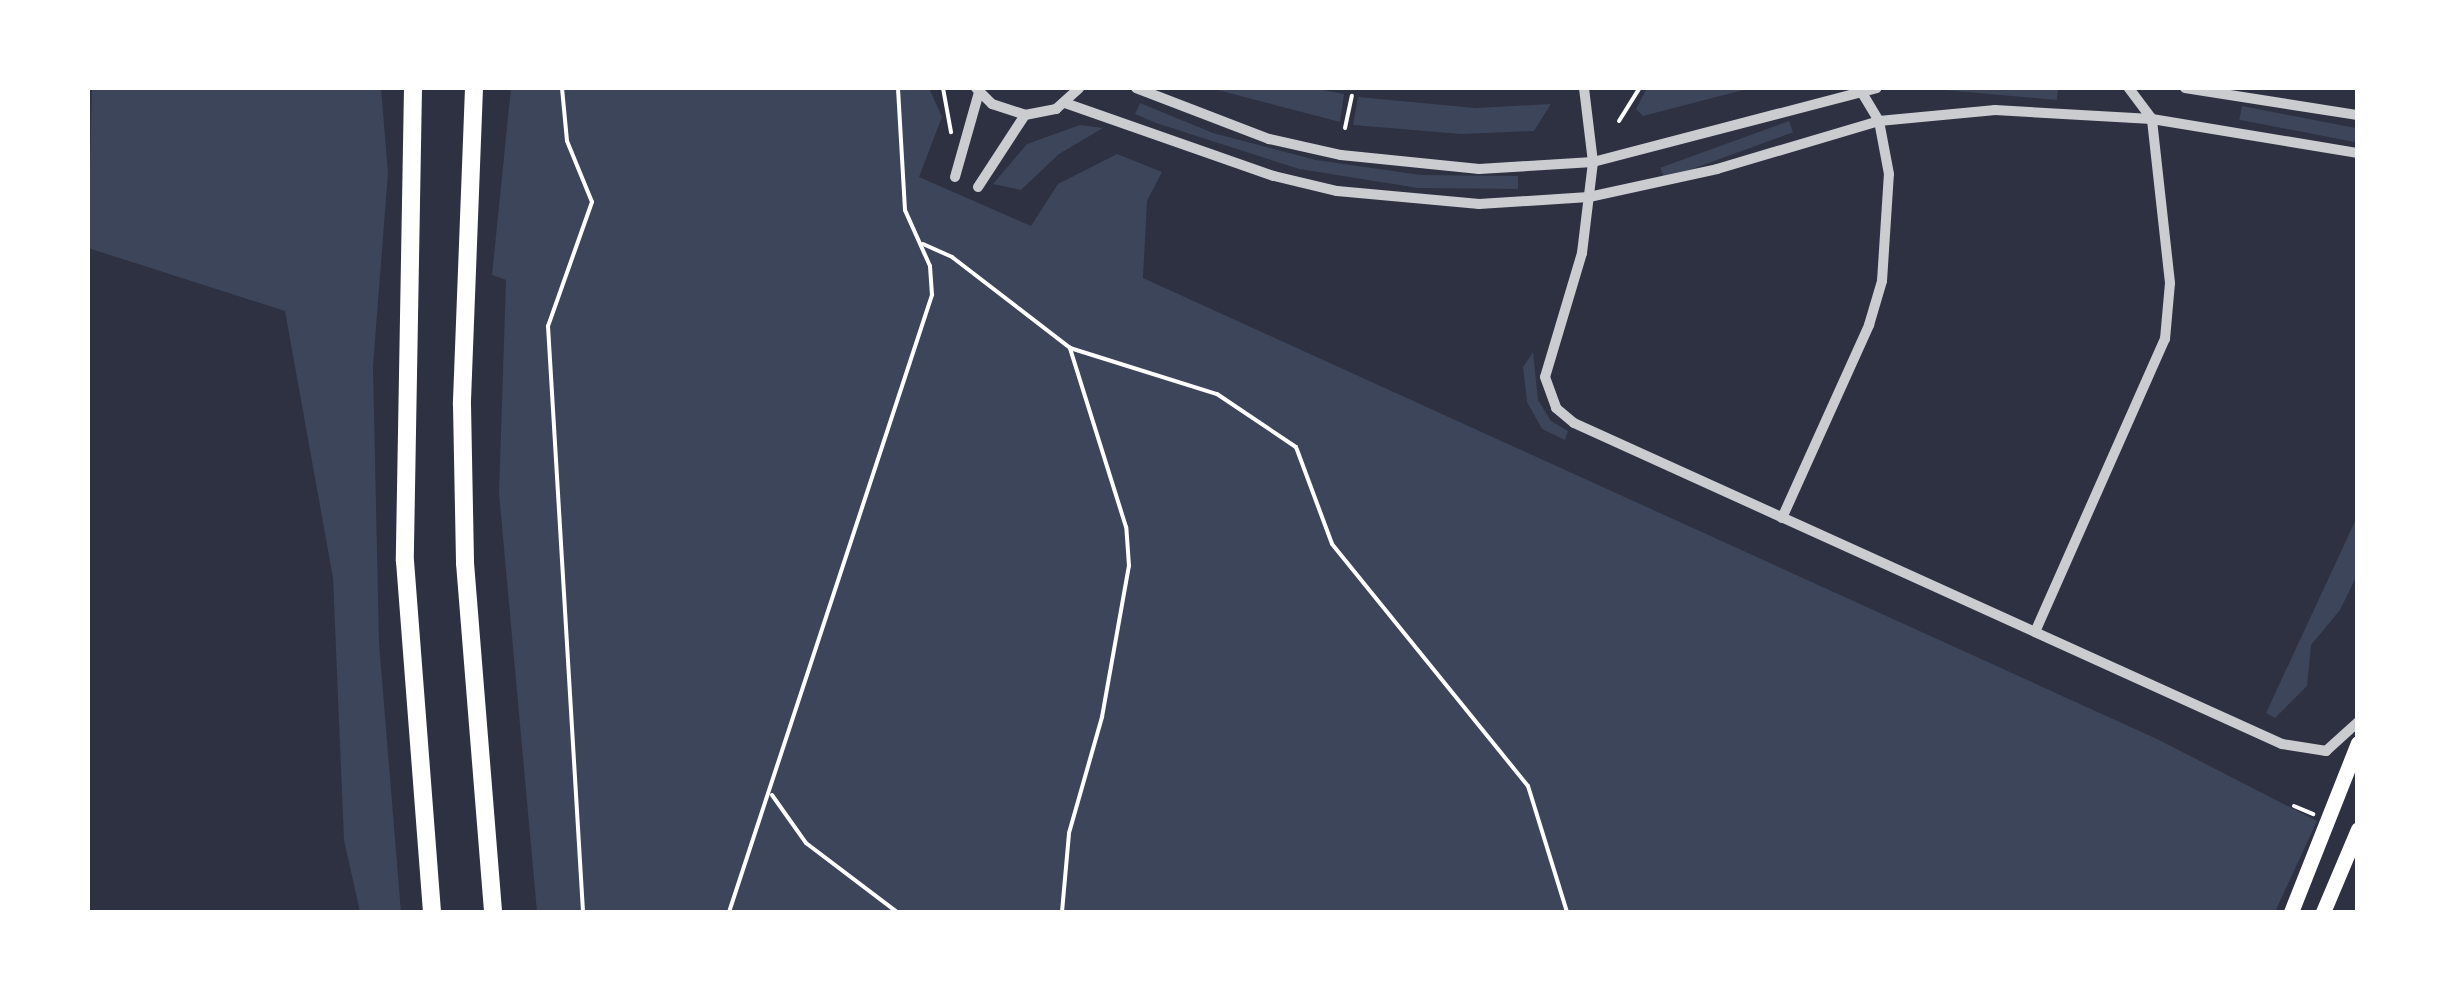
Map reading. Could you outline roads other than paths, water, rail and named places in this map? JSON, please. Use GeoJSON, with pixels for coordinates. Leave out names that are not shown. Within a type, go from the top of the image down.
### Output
{"type":"FeatureCollection","features":[{"type":"Feature","properties":{"kind":"highway"},"geometry":{"type":"LineString","coordinates":[[413,88],[405,561],[432,912]]}},
{"type":"Feature","properties":{"kind":"highway"},"geometry":{"type":"LineString","coordinates":[[474,88],[462,406],[464,544],[493,912]]}},
{"type":"Feature","properties":{"kind":"main road"},"geometry":{"type":"LineString","coordinates":[[2291,912],[2358,743]]}},
{"type":"Feature","properties":{"kind":"main road"},"geometry":{"type":"LineString","coordinates":[[2322,912],[2357,833]]}},
{"type":"Feature","properties":{"kind":"street"},"geometry":{"type":"LineString","coordinates":[[978,187],[1025,115],[1065,104],[1079,88]]}},
{"type":"Feature","properties":{"kind":"street"},"geometry":{"type":"LineString","coordinates":[[1136,88],[1213,120],[1341,154],[1479,169],[1592,162],[1860,89],[1877,88]]}},
{"type":"Feature","properties":{"kind":"street"},"geometry":{"type":"LineString","coordinates":[[1584,88],[1592,162],[1589,197],[1571,299],[1545,377],[1556,408],[1574,423],[2307,752],[2326,751],[2358,722]]}},
{"type":"Feature","properties":{"kind":"street"},"geometry":{"type":"LineString","coordinates":[[2035,632],[2165,339],[2170,283],[2152,119],[2129,88]]}},
{"type":"Feature","properties":{"kind":"street"},"geometry":{"type":"LineString","coordinates":[[2185,88],[2358,116]]}},
{"type":"Feature","properties":{"kind":"street"},"geometry":{"type":"LineString","coordinates":[[1782,518],[1870,325],[1882,282],[1889,174],[1879,121],[1860,89]]}},
{"type":"Feature","properties":{"kind":"street"},"geometry":{"type":"LineString","coordinates":[[955,177],[978,90],[1025,115]]}},
{"type":"Feature","properties":{"kind":"street"},"geometry":{"type":"LineString","coordinates":[[1065,104],[1200,152],[1337,190],[1479,204],[1589,197],[1718,168],[1879,121],[1995,110],[2152,119],[2358,152]]}}]}
